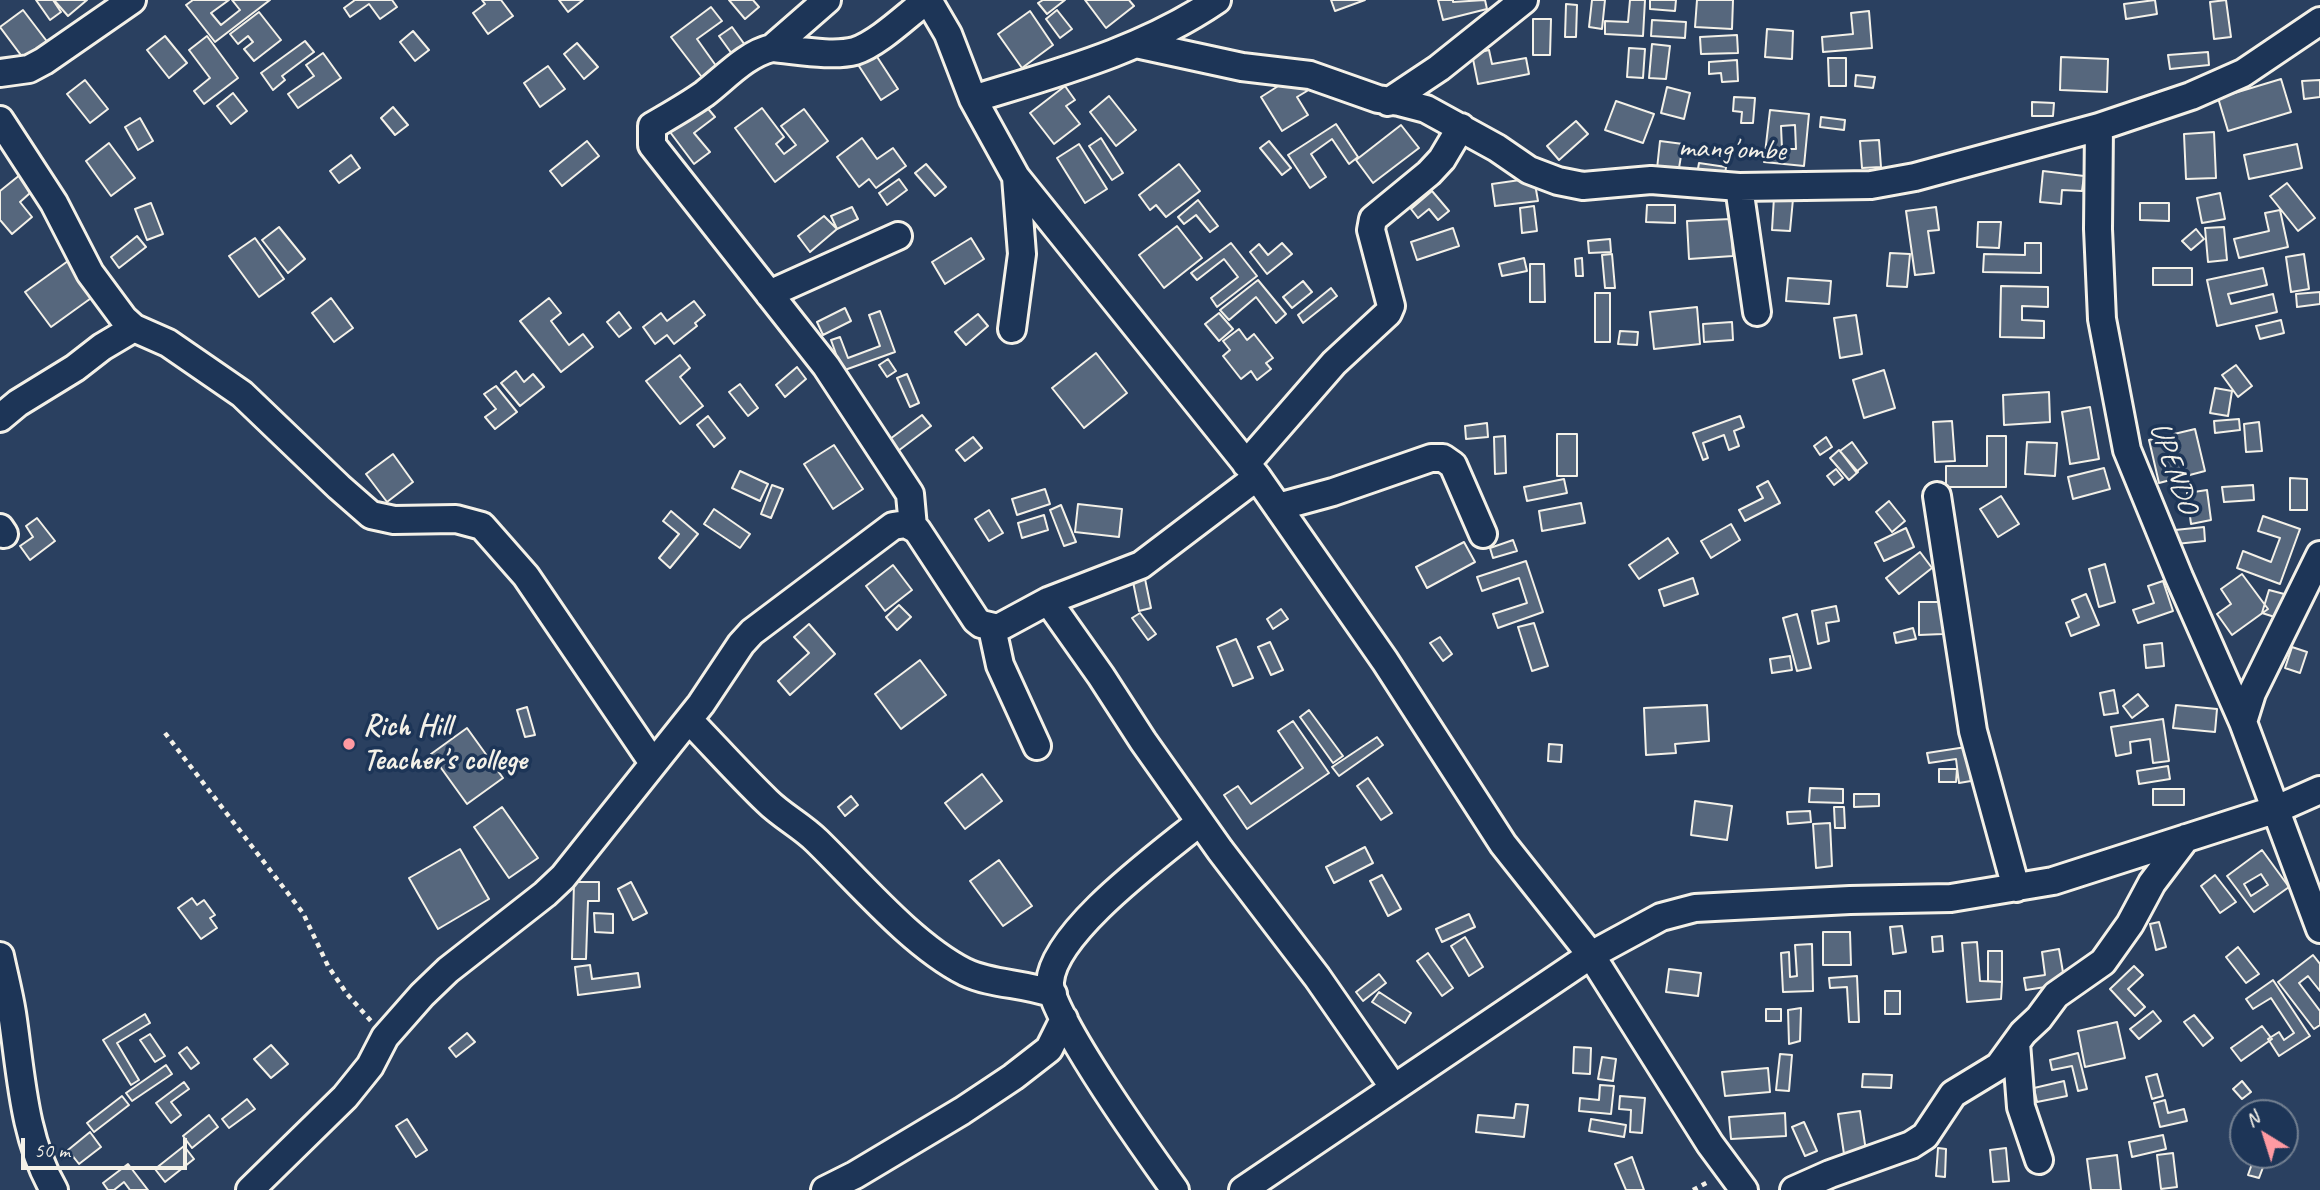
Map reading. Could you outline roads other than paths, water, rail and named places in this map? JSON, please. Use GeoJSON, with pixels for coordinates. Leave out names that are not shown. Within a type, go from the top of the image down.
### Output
{"type":"FeatureCollection","features":[{"type":"Feature","properties":{"kind":"street"},"geometry":{"type":"LineString","coordinates":[[0,73],[29,69],[44,61],[132,0]]}},
{"type":"Feature","properties":{"kind":"street"},"geometry":{"type":"LineString","coordinates":[[828,0],[772,48],[752,56],[701,96],[652,126],[652,145],[826,366],[910,494],[913,527]]}},
{"type":"Feature","properties":{"kind":"street"},"geometry":{"type":"LineString","coordinates":[[772,48],[843,53],[856,50],[871,43],[928,0],[948,34],[974,99],[1016,177],[1278,507],[1385,662],[1503,844],[1591,955],[1710,1144],[1744,1190]]}},
{"type":"Feature","properties":{"kind":"street"},"geometry":{"type":"LineString","coordinates":[[974,99],[1059,73],[1136,44],[1179,24],[1217,0]]}},
{"type":"Feature","properties":{"kind":"street"},"geometry":{"type":"LineString","coordinates":[[1388,102],[1439,68],[1524,0]]}},
{"type":"Feature","properties":{"kind":"street","name":"mang'ombe"},"geometry":{"type":"LineString","coordinates":[[1136,44],[1242,67],[1310,75],[1388,102],[1399,102],[1426,110],[1461,127],[1530,170],[1558,181],[1583,186],[1651,180],[1739,187],[1871,185],[1915,177],[2099,127],[2192,96],[2225,82],[2262,61],[2320,21]]}},
{"type":"Feature","properties":{"kind":"street"},"geometry":{"type":"LineString","coordinates":[[0,120],[54,203],[90,273],[107,298],[134,328],[168,343],[242,394],[372,515],[394,520],[456,519],[482,526],[526,576],[653,762]]}},
{"type":"Feature","properties":{"kind":"street"},"geometry":{"type":"LineString","coordinates":[[250,1190],[345,1097],[370,1066],[385,1037],[422,995],[448,970],[563,877],[689,720],[752,632],[892,526],[900,523],[913,527],[920,533],[976,620],[998,628],[1048,601],[1141,565],[1251,470],[1335,363],[1388,313],[1391,306],[1371,230],[1373,219],[1429,173],[1461,127]]}},
{"type":"Feature","properties":{"kind":"street","name":"UPENDO"},"geometry":{"type":"LineString","coordinates":[[2099,127],[2098,229],[2102,319],[2127,450],[2243,722],[2320,929]]}},
{"type":"Feature","properties":{"kind":"street"},"geometry":{"type":"LineString","coordinates":[[1012,329],[1022,254],[1016,177]]}},
{"type":"Feature","properties":{"kind":"street"},"geometry":{"type":"LineString","coordinates":[[1739,187],[1757,312]]}},
{"type":"Feature","properties":{"kind":"street"},"geometry":{"type":"LineString","coordinates":[[769,294],[898,236]]}},
{"type":"Feature","properties":{"kind":"street"},"geometry":{"type":"LineString","coordinates":[[0,418],[134,328]]}},
{"type":"Feature","properties":{"kind":"street"},"geometry":{"type":"LineString","coordinates":[[1278,507],[1342,489],[1431,458],[1443,458],[1453,465],[1483,534]]}},
{"type":"Feature","properties":{"kind":"street"},"geometry":{"type":"LineString","coordinates":[[1937,496],[1973,731],[2016,888]]}},
{"type":"Feature","properties":{"kind":"street"},"geometry":{"type":"LineString","coordinates":[[2243,722],[2252,693],[2320,555]]}},
{"type":"Feature","properties":{"kind":"street"},"geometry":{"type":"LineString","coordinates":[[1048,601],[1143,741],[1317,976],[1394,1088]]}},
{"type":"Feature","properties":{"kind":"street"},"geometry":{"type":"LineString","coordinates":[[992,628],[1000,665],[1037,746]]}},
{"type":"Feature","properties":{"kind":"street"},"geometry":{"type":"LineString","coordinates":[[689,720],[769,803],[814,838],[874,899],[929,947],[966,972],[1000,982],[1035,987],[1053,994]]}},
{"type":"Feature","properties":{"kind":"street"},"geometry":{"type":"LineString","coordinates":[[1242,1190],[1591,955],[1661,917],[1695,908],[1951,898],[2053,881],[2277,809],[2320,790]]}},
{"type":"Feature","properties":{"kind":"street"},"geometry":{"type":"LineString","coordinates":[[1175,1190],[1128,1125],[1064,1019],[1050,984],[1055,961],[1075,932],[1130,879],[1200,821]]}},
{"type":"Feature","properties":{"kind":"street"},"geometry":{"type":"LineString","coordinates":[[1794,1190],[1920,1140],[1928,1133],[1948,1099],[1999,1066],[2061,990],[2103,962],[2130,925],[2152,883],[2186,838]]}},
{"type":"Feature","properties":{"kind":"street"},"geometry":{"type":"LineString","coordinates":[[0,956],[12,1013],[21,1087],[34,1138],[54,1190]]}},
{"type":"Feature","properties":{"kind":"street"},"geometry":{"type":"LineString","coordinates":[[825,1190],[950,1118],[1013,1077],[1049,1049],[1064,1019]]}},
{"type":"Feature","properties":{"kind":"street"},"geometry":{"type":"LineString","coordinates":[[2016,1043],[2021,1107],[2039,1160]]}},
{"type":"Feature","properties":{"kind":"place","name":"Rich Hill Teacher's college"},"geometry":{"type":"Point","coordinates":[349,744]}}]}
